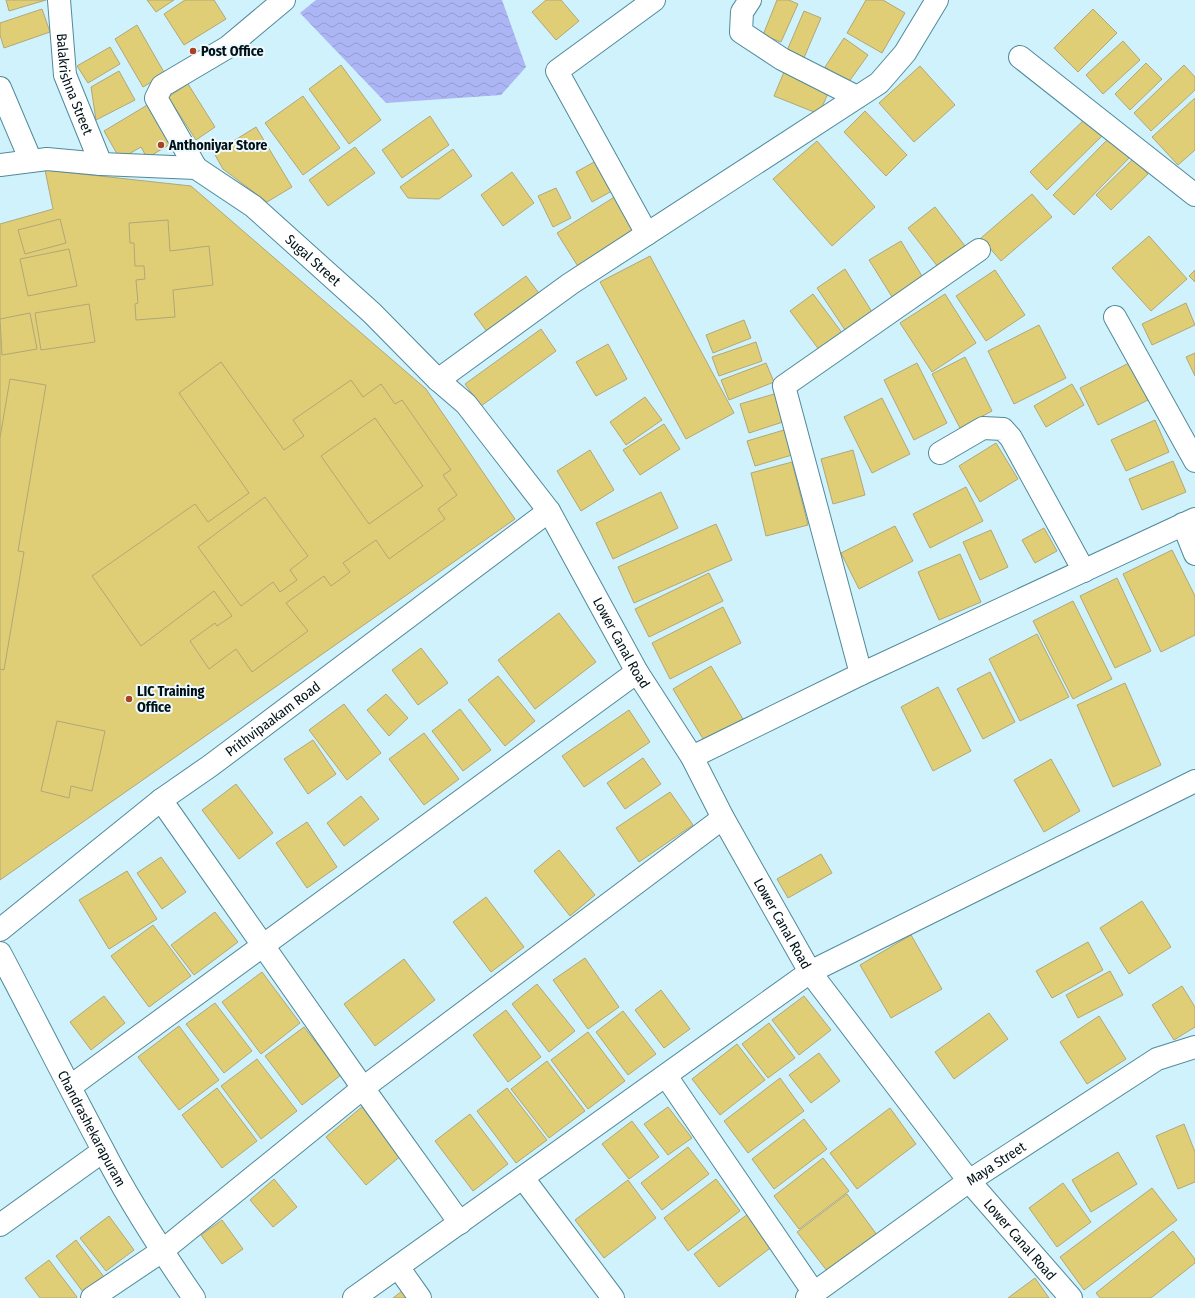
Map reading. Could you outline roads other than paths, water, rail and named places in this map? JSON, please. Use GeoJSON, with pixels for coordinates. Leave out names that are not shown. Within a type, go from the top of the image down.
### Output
{"type":"FeatureCollection","features":[{"type":"Feature","properties":{"kind":"street","name":"Balakrishna Street"},"geometry":{"type":"LineString","coordinates":[[59,0],[65,75],[101,164]]}},
{"type":"Feature","properties":{"kind":"street"},"geometry":{"type":"LineString","coordinates":[[196,168],[156,98],[162,86],[228,47],[284,0]]}},
{"type":"Feature","properties":{"kind":"street"},"geometry":{"type":"LineString","coordinates":[[647,234],[557,71],[654,0]]}},
{"type":"Feature","properties":{"kind":"street"},"geometry":{"type":"LineString","coordinates":[[750,0],[742,12],[741,32],[782,59],[857,97]]}},
{"type":"Feature","properties":{"kind":"street"},"geometry":{"type":"LineString","coordinates":[[438,380],[570,284],[878,83],[905,53],[937,0]]}},
{"type":"Feature","properties":{"kind":"street"},"geometry":{"type":"LineString","coordinates":[[1020,56],[1195,195]]}},
{"type":"Feature","properties":{"kind":"street"},"geometry":{"type":"LineString","coordinates":[[0,88],[31,161]]}},
{"type":"Feature","properties":{"kind":"street"},"geometry":{"type":"LineString","coordinates":[[0,165],[47,159],[101,164],[196,168]]}},
{"type":"Feature","properties":{"kind":"street","name":"Sugal Street"},"geometry":{"type":"LineString","coordinates":[[196,168],[253,206],[372,313],[438,380],[466,404],[549,511]]}},
{"type":"Feature","properties":{"kind":"street"},"geometry":{"type":"LineString","coordinates":[[861,674],[784,386],[980,250]]}},
{"type":"Feature","properties":{"kind":"street"},"geometry":{"type":"LineString","coordinates":[[1115,317],[1195,461]]}},
{"type":"Feature","properties":{"kind":"street"},"geometry":{"type":"LineString","coordinates":[[940,453],[983,428],[1003,429],[1011,438],[1084,571]]}},
{"type":"Feature","properties":{"kind":"street","name":"Lower Canal Road"},"geometry":{"type":"LineString","coordinates":[[549,511],[637,672],[692,757],[723,818],[810,972],[969,1182],[1071,1298]]}},
{"type":"Feature","properties":{"kind":"street","name":"Prithvipaakam Road"},"geometry":{"type":"LineString","coordinates":[[0,930],[161,800],[210,766],[549,511]]}},
{"type":"Feature","properties":{"kind":"street"},"geometry":{"type":"LineString","coordinates":[[692,757],[861,674],[1189,521],[1195,554]]}},
{"type":"Feature","properties":{"kind":"street"},"geometry":{"type":"LineString","coordinates":[[71,1086],[637,672]]}},
{"type":"Feature","properties":{"kind":"street"},"geometry":{"type":"LineString","coordinates":[[354,1298],[810,972],[1195,781]]}},
{"type":"Feature","properties":{"kind":"street"},"geometry":{"type":"LineString","coordinates":[[161,800],[363,1088],[460,1223]]}},
{"type":"Feature","properties":{"kind":"street"},"geometry":{"type":"LineString","coordinates":[[92,1298],[162,1251],[363,1088],[723,818]]}},
{"type":"Feature","properties":{"kind":"street","name":"Chandrashekarapuram"},"geometry":{"type":"LineString","coordinates":[[0,953],[71,1086],[103,1151],[162,1251],[194,1298]]}},
{"type":"Feature","properties":{"kind":"street","name":"Maya Street"},"geometry":{"type":"LineString","coordinates":[[810,1295],[969,1182],[1157,1059],[1195,1047]]}},
{"type":"Feature","properties":{"kind":"street"},"geometry":{"type":"LineString","coordinates":[[666,1076],[810,1295]]}},
{"type":"Feature","properties":{"kind":"street"},"geometry":{"type":"LineString","coordinates":[[0,1225],[103,1151]]}},
{"type":"Feature","properties":{"kind":"street"},"geometry":{"type":"LineString","coordinates":[[523,1178],[613,1298]]}},
{"type":"Feature","properties":{"kind":"street"},"geometry":{"type":"LineString","coordinates":[[398,1267],[420,1298]]}},
{"type":"Feature","properties":{"kind":"water"},"geometry":{"type":"Polygon","coordinates":[[[316,0],[502,0],[526,67],[501,95],[386,103],[300,13],[316,0]]]}},
{"type":"Feature","properties":{"kind":"place","name":"Post Office"},"geometry":{"type":"Point","coordinates":[193,51]}},
{"type":"Feature","properties":{"kind":"place","name":"Anthoniyar Store"},"geometry":{"type":"Point","coordinates":[161,145]}},
{"type":"Feature","properties":{"kind":"place","name":"LIC Training Office"},"geometry":{"type":"Point","coordinates":[129,699]}}]}
